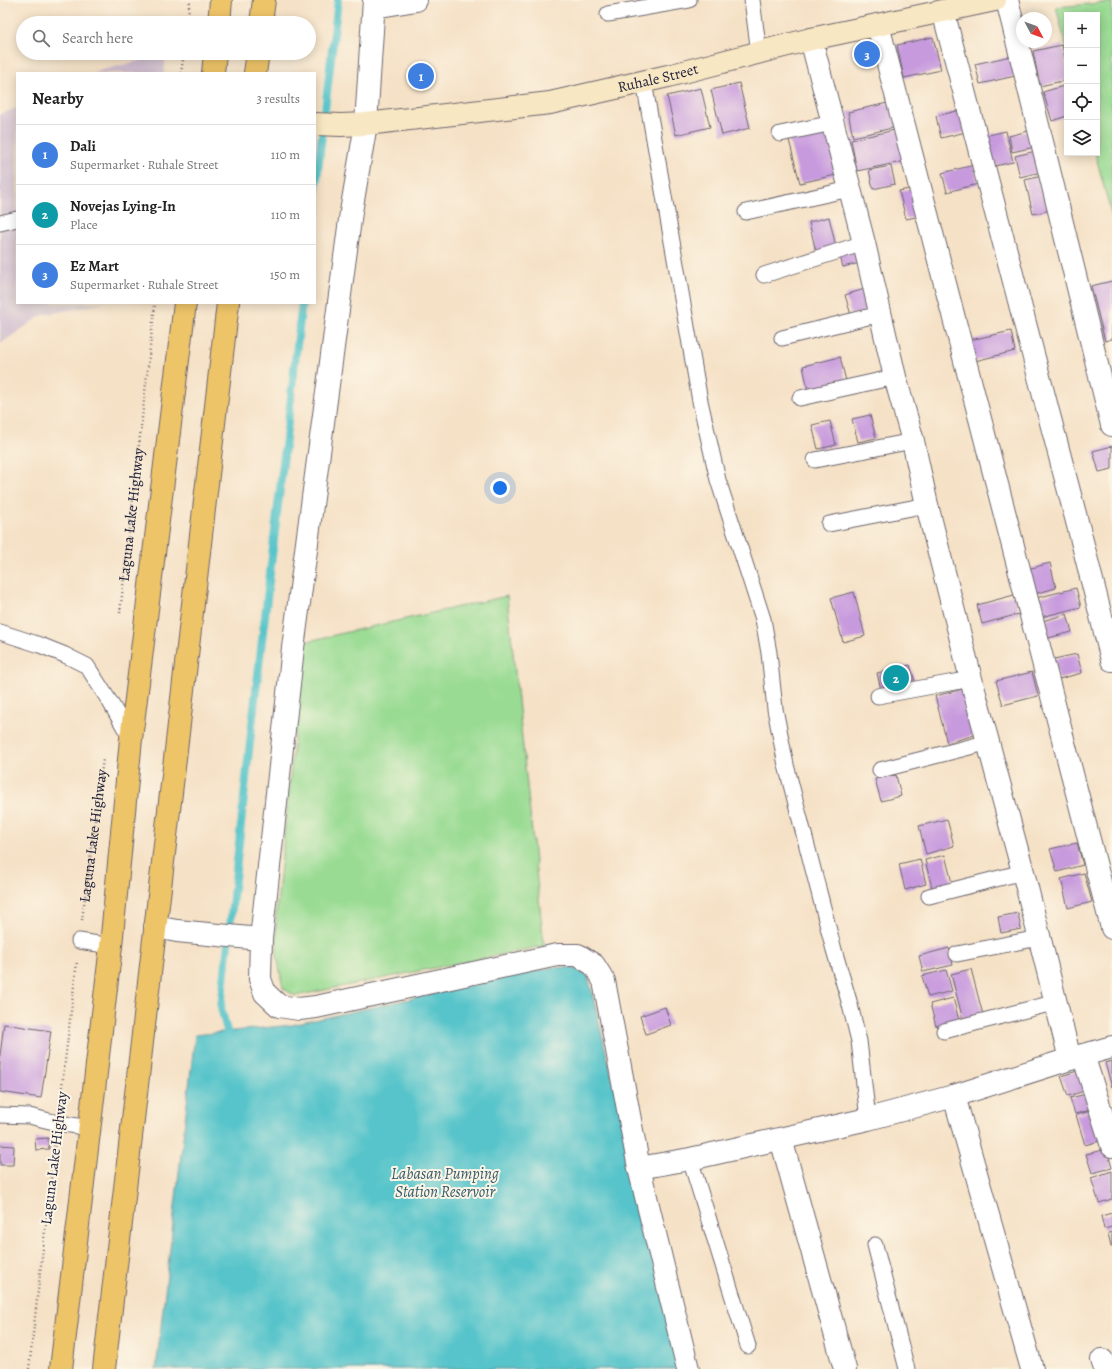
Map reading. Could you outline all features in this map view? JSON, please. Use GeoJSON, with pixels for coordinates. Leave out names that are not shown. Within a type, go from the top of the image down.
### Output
{"type":"FeatureCollection","features":[{"type":"Feature","properties":{"kind":"main road"},"geometry":{"type":"LineString","coordinates":[[220,16],[221,0]]}},
{"type":"Feature","properties":{"kind":"main road"},"geometry":{"type":"LineString","coordinates":[[262,16],[264,0]]}},
{"type":"Feature","properties":{"kind":"main road"},"geometry":{"type":"LineString","coordinates":[[213,72],[214,60]]}},
{"type":"Feature","properties":{"kind":"main road"},"geometry":{"type":"LineString","coordinates":[[255,72],[257,60]]}},
{"type":"Feature","properties":{"kind":"main road","name":"Laguna Lake Highway"},"geometry":{"type":"LineString","coordinates":[[61,1369],[111,946],[130,739],[185,304]]}},
{"type":"Feature","properties":{"kind":"main road"},"geometry":{"type":"LineString","coordinates":[[104,1369],[228,304]]}},
{"type":"Feature","properties":{"kind":"street"},"geometry":{"type":"LineString","coordinates":[[416,0],[374,3],[366,124],[351,212],[293,648],[261,940],[260,979],[265,993],[279,1006],[298,1009],[316,1007],[557,955],[578,955],[594,965],[604,981],[639,1168],[688,1369]]}},
{"type":"Feature","properties":{"kind":"street","name":"Ruhale Street"},"geometry":{"type":"LineString","coordinates":[[316,124],[366,124],[550,104],[644,82],[811,39],[995,0]]}},
{"type":"Feature","properties":{"kind":"street"},"geometry":{"type":"LineString","coordinates":[[1007,0],[1112,425]]}},
{"type":"Feature","properties":{"kind":"street"},"geometry":{"type":"LineString","coordinates":[[943,11],[1112,660]]}},
{"type":"Feature","properties":{"kind":"street"},"geometry":{"type":"LineString","coordinates":[[878,25],[1112,928]]}},
{"type":"Feature","properties":{"kind":"street"},"geometry":{"type":"LineString","coordinates":[[811,39],[864,243],[895,377],[914,441],[927,504],[971,679],[989,742],[1039,938],[1057,1002],[1076,1057],[1112,1146]]}},
{"type":"Feature","properties":{"kind":"street"},"geometry":{"type":"LineString","coordinates":[[155,927],[176,931],[261,940]]}},
{"type":"Feature","properties":{"kind":"street"},"geometry":{"type":"LineString","coordinates":[[639,1168],[690,1160],[868,1119],[954,1096],[1112,1047]]}},
{"type":"Feature","properties":{"kind":"street"},"geometry":{"type":"LineString","coordinates":[[954,1096],[1032,1369]]}},
{"type":"Feature","properties":{"kind":"street"},"geometry":{"type":"LineString","coordinates":[[780,1139],[845,1369]]}},
{"type":"Feature","properties":{"kind":"lane"},"geometry":{"type":"LineString","coordinates":[[608,14],[689,0]]}},
{"type":"Feature","properties":{"kind":"lane"},"geometry":{"type":"LineString","coordinates":[[752,0],[759,53]]}},
{"type":"Feature","properties":{"kind":"lane"},"geometry":{"type":"LineString","coordinates":[[644,82],[700,402],[718,480],[763,619],[769,653],[775,709],[786,765],[859,1041],[868,1119]]}},
{"type":"Feature","properties":{"kind":"lane"},"geometry":{"type":"LineString","coordinates":[[780,134],[833,122]]}},
{"type":"Feature","properties":{"kind":"lane"},"geometry":{"type":"LineString","coordinates":[[746,212],[850,189]]}},
{"type":"Feature","properties":{"kind":"lane"},"geometry":{"type":"LineString","coordinates":[[0,223],[16,219]]}},
{"type":"Feature","properties":{"kind":"lane"},"geometry":{"type":"LineString","coordinates":[[764,275],[864,243]]}},
{"type":"Feature","properties":{"kind":"lane"},"geometry":{"type":"LineString","coordinates":[[782,338],[880,314]]}},
{"type":"Feature","properties":{"kind":"lane"},"geometry":{"type":"LineString","coordinates":[[800,398],[895,377]]}},
{"type":"Feature","properties":{"kind":"lane"},"geometry":{"type":"LineString","coordinates":[[815,460],[914,441]]}},
{"type":"Feature","properties":{"kind":"lane"},"geometry":{"type":"LineString","coordinates":[[829,524],[927,504]]}},
{"type":"Feature","properties":{"kind":"lane"},"geometry":{"type":"LineString","coordinates":[[0,632],[59,652],[87,666],[110,702],[130,739]]}},
{"type":"Feature","properties":{"kind":"lane"},"geometry":{"type":"LineString","coordinates":[[878,696],[971,679]]}},
{"type":"Feature","properties":{"kind":"lane"},"geometry":{"type":"LineString","coordinates":[[880,770],[989,742]]}},
{"type":"Feature","properties":{"kind":"lane"},"geometry":{"type":"LineString","coordinates":[[929,896],[1023,872]]}},
{"type":"Feature","properties":{"kind":"lane"},"geometry":{"type":"LineString","coordinates":[[957,954],[1039,938]]}},
{"type":"Feature","properties":{"kind":"lane"},"geometry":{"type":"LineString","coordinates":[[79,941],[111,946]]}},
{"type":"Feature","properties":{"kind":"lane"},"geometry":{"type":"LineString","coordinates":[[944,1031],[1057,1002]]}},
{"type":"Feature","properties":{"kind":"lane"},"geometry":{"type":"LineString","coordinates":[[0,1115],[29,1116],[58,1123],[90,1128]]}},
{"type":"Feature","properties":{"kind":"lane"},"geometry":{"type":"LineString","coordinates":[[690,1160],[748,1346]]}},
{"type":"Feature","properties":{"kind":"lane"},"geometry":{"type":"LineString","coordinates":[[874,1245],[907,1369]]}},
{"type":"Feature","properties":{"kind":"path"},"geometry":{"type":"LineString","coordinates":[[188,16],[190,0]]}},
{"type":"Feature","properties":{"kind":"path"},"geometry":{"type":"LineString","coordinates":[[181,72],[183,60]]}},
{"type":"Feature","properties":{"kind":"path","name":"Laguna Lake Highway"},"geometry":{"type":"LineString","coordinates":[[120,616],[155,304]]}},
{"type":"Feature","properties":{"kind":"path","name":"Laguna Lake Highway"},"geometry":{"type":"LineString","coordinates":[[29,1369],[79,941],[103,756]]}},
{"type":"Feature","properties":{"kind":"shaded area"},"geometry":{"type":"Polygon","coordinates":[[[142,60],[165,60],[164,72],[95,72],[142,60]]]}},
{"type":"Feature","properties":{"kind":"shaded area"},"geometry":{"type":"Polygon","coordinates":[[[16,108],[16,304],[100,304],[42,315],[0,344],[0,114],[16,108]]]}},
{"type":"Feature","properties":{"kind":"green space"},"geometry":{"type":"Polygon","coordinates":[[[1112,2],[1112,217],[1096,156],[1100,156],[1100,12],[1064,12],[1064,38],[1056,7],[1112,2]]]}},
{"type":"Feature","properties":{"kind":"green space"},"geometry":{"type":"Polygon","coordinates":[[[507,596],[544,946],[295,996],[283,988],[277,956],[276,915],[304,642],[507,596]]]}},
{"type":"Feature","properties":{"kind":"water","name":"Labasan Pumping Station Reservoir"},"geometry":{"type":"Polygon","coordinates":[[[554,967],[573,968],[588,976],[681,1369],[156,1369],[195,1035],[292,1025],[554,967]]]}},
{"type":"Feature","properties":{"kind":"building"},"geometry":{"type":"Polygon","coordinates":[[[933,37],[941,70],[904,78],[897,45],[933,37]]]}},
{"type":"Feature","properties":{"kind":"building"},"geometry":{"type":"Polygon","coordinates":[[[1062,45],[1064,53],[1064,81],[1040,86],[1033,51],[1062,45]]]}},
{"type":"Feature","properties":{"kind":"building"},"geometry":{"type":"Polygon","coordinates":[[[1011,56],[1015,76],[980,84],[975,64],[1011,56]]]}},
{"type":"Feature","properties":{"kind":"building"},"geometry":{"type":"Polygon","coordinates":[[[739,83],[750,128],[722,135],[711,90],[739,83]]]}},
{"type":"Feature","properties":{"kind":"building"},"geometry":{"type":"Polygon","coordinates":[[[1064,86],[1064,117],[1052,121],[1043,92],[1064,86]]]}},
{"type":"Feature","properties":{"kind":"building"},"geometry":{"type":"Polygon","coordinates":[[[701,88],[710,127],[676,135],[667,96],[701,88]]]}},
{"type":"Feature","properties":{"kind":"building"},"geometry":{"type":"Polygon","coordinates":[[[892,102],[897,127],[853,137],[848,112],[892,102]]]}},
{"type":"Feature","properties":{"kind":"building"},"geometry":{"type":"Polygon","coordinates":[[[961,110],[966,132],[941,138],[936,116],[961,110]]]}},
{"type":"Feature","properties":{"kind":"building"},"geometry":{"type":"Polygon","coordinates":[[[899,129],[906,161],[857,171],[851,140],[899,129]]]}},
{"type":"Feature","properties":{"kind":"building"},"geometry":{"type":"Polygon","coordinates":[[[829,130],[840,174],[800,183],[789,140],[829,130]]]}},
{"type":"Feature","properties":{"kind":"building"},"geometry":{"type":"Polygon","coordinates":[[[1032,130],[1035,147],[1012,152],[1009,136],[1032,130]]]}},
{"type":"Feature","properties":{"kind":"building"},"geometry":{"type":"Polygon","coordinates":[[[1006,131],[1013,162],[990,167],[984,136],[1006,131]]]}},
{"type":"Feature","properties":{"kind":"building"},"geometry":{"type":"Polygon","coordinates":[[[1036,151],[1041,172],[1020,177],[1015,156],[1036,151]]]}},
{"type":"Feature","properties":{"kind":"building"},"geometry":{"type":"Polygon","coordinates":[[[974,165],[978,184],[947,192],[942,173],[974,165]]]}},
{"type":"Feature","properties":{"kind":"building"},"geometry":{"type":"Polygon","coordinates":[[[891,166],[895,184],[873,189],[869,170],[891,166]]]}},
{"type":"Feature","properties":{"kind":"building"},"geometry":{"type":"Polygon","coordinates":[[[1042,176],[1050,210],[1033,214],[1025,180],[1042,176]]]}},
{"type":"Feature","properties":{"kind":"building"},"geometry":{"type":"Polygon","coordinates":[[[914,188],[921,216],[906,219],[899,191],[914,188]]]}},
{"type":"Feature","properties":{"kind":"building"},"geometry":{"type":"Polygon","coordinates":[[[829,217],[836,247],[816,252],[809,222],[829,217]]]}},
{"type":"Feature","properties":{"kind":"building"},"geometry":{"type":"Polygon","coordinates":[[[861,248],[864,262],[843,267],[839,253],[861,248]]]}},
{"type":"Feature","properties":{"kind":"building"},"geometry":{"type":"Polygon","coordinates":[[[1112,281],[1112,339],[1105,341],[1091,286],[1112,281]]]}},
{"type":"Feature","properties":{"kind":"building"},"geometry":{"type":"Polygon","coordinates":[[[868,288],[874,310],[851,315],[845,295],[868,288]]]}},
{"type":"Feature","properties":{"kind":"building"},"geometry":{"type":"Polygon","coordinates":[[[1011,331],[1015,351],[971,362],[966,341],[1011,331]]]}},
{"type":"Feature","properties":{"kind":"building"},"geometry":{"type":"Polygon","coordinates":[[[840,357],[846,381],[808,390],[803,366],[840,357]]]}},
{"type":"Feature","properties":{"kind":"building"},"geometry":{"type":"Polygon","coordinates":[[[870,415],[876,438],[858,442],[852,419],[870,415]]]}},
{"type":"Feature","properties":{"kind":"building"},"geometry":{"type":"Polygon","coordinates":[[[830,421],[836,445],[818,449],[812,425],[830,421]]]}},
{"type":"Feature","properties":{"kind":"building"},"geometry":{"type":"Polygon","coordinates":[[[1112,446],[1112,469],[1099,472],[1093,451],[1112,446]]]}},
{"type":"Feature","properties":{"kind":"building"},"geometry":{"type":"Polygon","coordinates":[[[1050,563],[1056,588],[1034,594],[1028,569],[1050,563]]]}},
{"type":"Feature","properties":{"kind":"building"},"geometry":{"type":"Polygon","coordinates":[[[1076,588],[1081,607],[1037,618],[1032,599],[1076,588]]]}},
{"type":"Feature","properties":{"kind":"building"},"geometry":{"type":"Polygon","coordinates":[[[854,592],[865,636],[843,642],[831,598],[854,592]]]}},
{"type":"Feature","properties":{"kind":"building"},"geometry":{"type":"Polygon","coordinates":[[[1014,595],[1019,614],[982,624],[977,605],[1014,595]]]}},
{"type":"Feature","properties":{"kind":"building"},"geometry":{"type":"Polygon","coordinates":[[[1067,614],[1072,632],[1044,639],[1039,622],[1067,614]]]}},
{"type":"Feature","properties":{"kind":"building"},"geometry":{"type":"Polygon","coordinates":[[[1077,654],[1082,673],[1059,679],[1054,659],[1077,654]]]}},
{"type":"Feature","properties":{"kind":"building"},"geometry":{"type":"Polygon","coordinates":[[[910,665],[915,682],[881,690],[877,673],[910,665]]]}},
{"type":"Feature","properties":{"kind":"building"},"geometry":{"type":"Polygon","coordinates":[[[1032,672],[1038,696],[1003,705],[996,681],[1032,672]]]}},
{"type":"Feature","properties":{"kind":"building"},"geometry":{"type":"Polygon","coordinates":[[[963,689],[975,735],[947,743],[935,696],[963,689]]]}},
{"type":"Feature","properties":{"kind":"building"},"geometry":{"type":"Polygon","coordinates":[[[896,775],[901,796],[881,801],[875,779],[896,775]]]}},
{"type":"Feature","properties":{"kind":"building"},"geometry":{"type":"Polygon","coordinates":[[[947,819],[954,846],[926,854],[919,826],[947,819]]]}},
{"type":"Feature","properties":{"kind":"building"},"geometry":{"type":"Polygon","coordinates":[[[1077,843],[1083,865],[1057,872],[1050,849],[1077,843]]]}},
{"type":"Feature","properties":{"kind":"building"},"geometry":{"type":"Polygon","coordinates":[[[945,855],[953,887],[933,892],[925,860],[945,855]]]}},
{"type":"Feature","properties":{"kind":"building"},"geometry":{"type":"Polygon","coordinates":[[[920,859],[926,884],[905,890],[899,864],[920,859]]]}},
{"type":"Feature","properties":{"kind":"building"},"geometry":{"type":"Polygon","coordinates":[[[1084,873],[1092,902],[1068,908],[1061,879],[1084,873]]]}},
{"type":"Feature","properties":{"kind":"building"},"geometry":{"type":"Polygon","coordinates":[[[1018,913],[1021,929],[1001,933],[998,917],[1018,913]]]}},
{"type":"Feature","properties":{"kind":"building"},"geometry":{"type":"Polygon","coordinates":[[[949,948],[953,965],[923,972],[919,956],[949,948]]]}},
{"type":"Feature","properties":{"kind":"building"},"geometry":{"type":"Polygon","coordinates":[[[971,969],[983,1015],[963,1020],[951,974],[971,969]]]}},
{"type":"Feature","properties":{"kind":"building"},"geometry":{"type":"Polygon","coordinates":[[[946,970],[952,991],[928,997],[922,976],[946,970]]]}},
{"type":"Feature","properties":{"kind":"building"},"geometry":{"type":"Polygon","coordinates":[[[953,998],[959,1020],[936,1026],[930,1004],[953,998]]]}},
{"type":"Feature","properties":{"kind":"building"},"geometry":{"type":"Polygon","coordinates":[[[665,1007],[671,1025],[646,1034],[640,1016],[665,1007]]]}},
{"type":"Feature","properties":{"kind":"building"},"geometry":{"type":"Polygon","coordinates":[[[4,1024],[51,1031],[41,1098],[0,1092],[0,1055],[4,1024]]]}},
{"type":"Feature","properties":{"kind":"building"},"geometry":{"type":"Polygon","coordinates":[[[1112,1061],[1112,1087],[1105,1063],[1112,1061]]]}},
{"type":"Feature","properties":{"kind":"building"},"geometry":{"type":"Polygon","coordinates":[[[1084,1069],[1091,1089],[1068,1096],[1061,1076],[1084,1069]]]}},
{"type":"Feature","properties":{"kind":"building"},"geometry":{"type":"Polygon","coordinates":[[[1090,1093],[1094,1109],[1075,1114],[1070,1098],[1090,1093]]]}},
{"type":"Feature","properties":{"kind":"building"},"geometry":{"type":"Polygon","coordinates":[[[1094,1110],[1103,1140],[1085,1145],[1076,1115],[1094,1110]]]}},
{"type":"Feature","properties":{"kind":"building"},"geometry":{"type":"Polygon","coordinates":[[[48,1138],[49,1149],[36,1150],[35,1139],[48,1138]]]}},
{"type":"Feature","properties":{"kind":"building"},"geometry":{"type":"Polygon","coordinates":[[[0,1145],[14,1146],[13,1165],[0,1165],[0,1145]]]}},
{"type":"Feature","properties":{"kind":"building"},"geometry":{"type":"Polygon","coordinates":[[[1107,1149],[1112,1168],[1092,1173],[1086,1154],[1107,1149]]]}},
{"type":"Feature","properties":{"kind":"building"},"geometry":{"type":"Polygon","coordinates":[[[1112,1171],[1112,1199],[1099,1203],[1091,1178],[1112,1171]]]}},
{"type":"Feature","properties":{"kind":"building"},"geometry":{"type":"Polygon","coordinates":[[[1112,1213],[1112,1227],[1104,1229],[1101,1216],[1112,1213]]]}},
{"type":"Feature","properties":{"kind":"building"},"geometry":{"type":"Polygon","coordinates":[[[1112,1232],[1112,1246],[1111,1246],[1108,1233],[1112,1232]]]}},
{"type":"Feature","properties":{"kind":"waterway"},"geometry":{"type":"LineString","coordinates":[[316,186],[338,0]]}},
{"type":"Feature","properties":{"kind":"waterway"},"geometry":{"type":"LineString","coordinates":[[230,1042],[221,1008],[250,742],[302,304]]}},
{"type":"Feature","properties":{"kind":"place","name":"Ez Mart"},"geometry":{"type":"Point","coordinates":[867,54]}},
{"type":"Feature","properties":{"kind":"place","name":"Dali"},"geometry":{"type":"Point","coordinates":[421,76]}},
{"type":"Feature","properties":{"kind":"place","name":"Novejas Lying-In"},"geometry":{"type":"Point","coordinates":[896,678]}}]}
